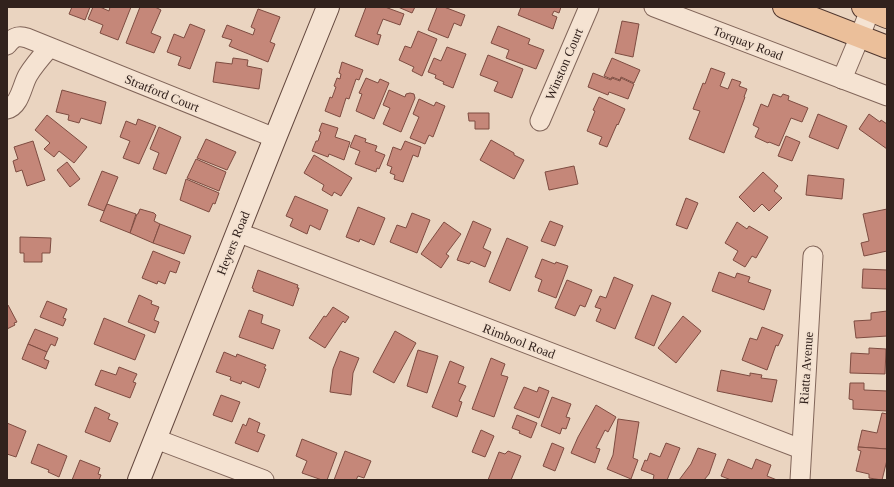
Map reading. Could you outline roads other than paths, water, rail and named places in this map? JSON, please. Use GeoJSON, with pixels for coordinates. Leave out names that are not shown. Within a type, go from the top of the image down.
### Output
{"type":"FeatureCollection","features":[{"type":"Feature","properties":{"kind":"main road"},"geometry":{"type":"LineString","coordinates":[[784,7],[887,47]]}},
{"type":"Feature","properties":{"kind":"street","name":"Heyers Road"},"geometry":{"type":"LineString","coordinates":[[139,480],[328,7]]}},
{"type":"Feature","properties":{"kind":"street","name":"Winston Court"},"geometry":{"type":"LineString","coordinates":[[540,121],[589,7]]}},
{"type":"Feature","properties":{"kind":"street","name":"Torquay Road"},"geometry":{"type":"LineString","coordinates":[[654,7],[887,96]]}},
{"type":"Feature","properties":{"kind":"street"},"geometry":{"type":"LineString","coordinates":[[842,79],[860,36],[873,11]]}},
{"type":"Feature","properties":{"kind":"street","name":"Stratford Court"},"geometry":{"type":"LineString","coordinates":[[7,45],[12,38],[20,36],[275,138]]}},
{"type":"Feature","properties":{"kind":"street"},"geometry":{"type":"LineString","coordinates":[[7,109],[11,108],[17,101],[28,76],[36,63],[49,48]]}},
{"type":"Feature","properties":{"kind":"street","name":"Rimbool Road"},"geometry":{"type":"LineString","coordinates":[[237,232],[801,449]]}},
{"type":"Feature","properties":{"kind":"street","name":"Riatta Avenue"},"geometry":{"type":"LineString","coordinates":[[800,480],[813,256]]}},
{"type":"Feature","properties":{"kind":"street"},"geometry":{"type":"LineString","coordinates":[[156,439],[264,480]]}}]}
